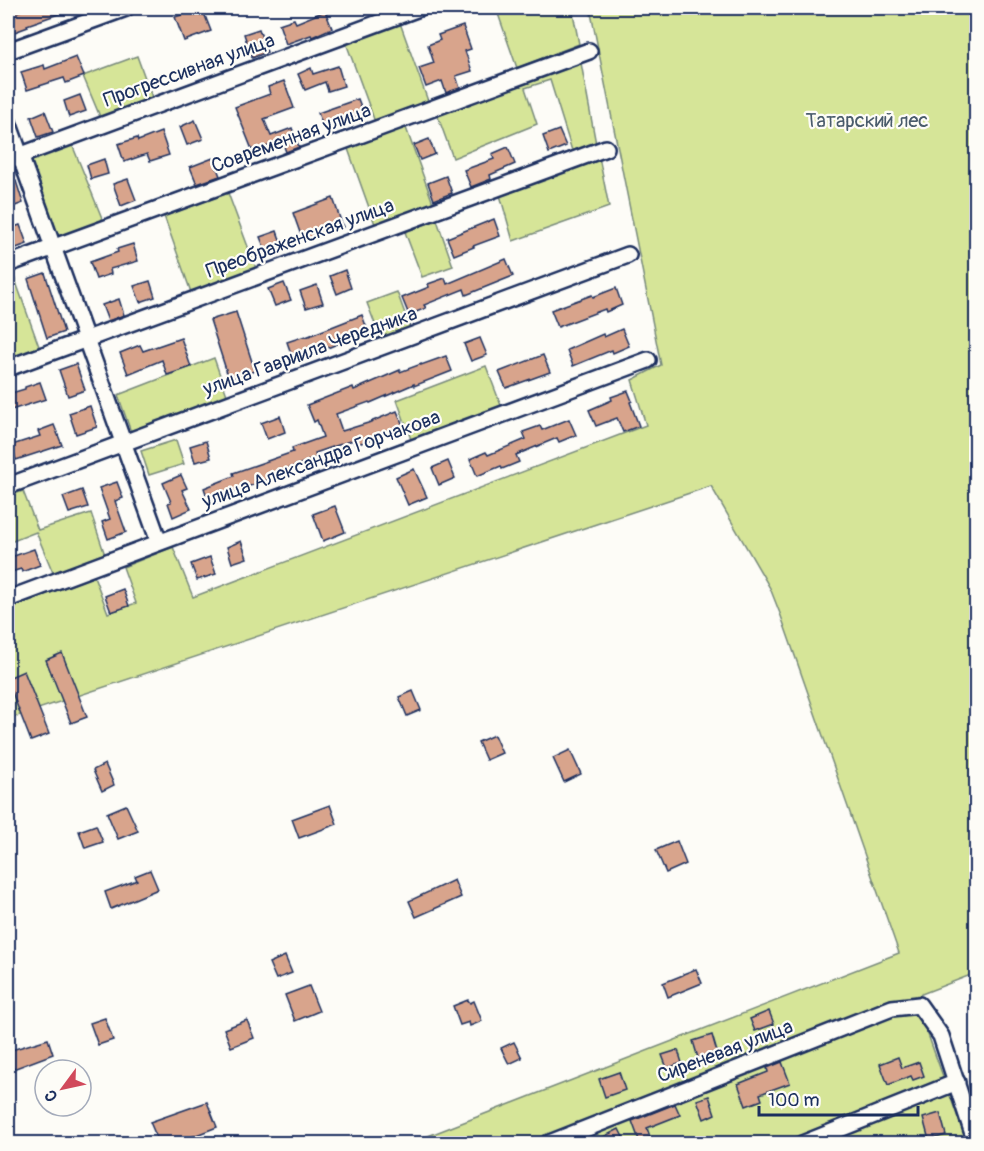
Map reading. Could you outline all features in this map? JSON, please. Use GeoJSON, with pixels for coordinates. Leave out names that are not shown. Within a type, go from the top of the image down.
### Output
{"type":"FeatureCollection","features":[{"type":"Feature","properties":{"kind":"street"},"geometry":{"type":"LineString","coordinates":[[8,51],[126,8]]}},
{"type":"Feature","properties":{"kind":"street","name":"Прогрессивная улица"},"geometry":{"type":"LineString","coordinates":[[14,158],[419,8]]}},
{"type":"Feature","properties":{"kind":"street","name":"Современная улица"},"geometry":{"type":"LineString","coordinates":[[8,264],[589,51]]}},
{"type":"Feature","properties":{"kind":"street"},"geometry":{"type":"LineString","coordinates":[[8,122],[14,158],[52,248],[86,338],[159,542]]}},
{"type":"Feature","properties":{"kind":"street","name":"Преображенская улица"},"geometry":{"type":"LineString","coordinates":[[8,368],[606,148]]}},
{"type":"Feature","properties":{"kind":"street","name":"улица Гавриила Чередника"},"geometry":{"type":"LineString","coordinates":[[8,486],[628,255]]}},
{"type":"Feature","properties":{"kind":"street","name":"улица Александра Горчакова"},"geometry":{"type":"LineString","coordinates":[[8,599],[648,360]]}},
{"type":"Feature","properties":{"kind":"street","name":"Сиреневая улица"},"geometry":{"type":"LineString","coordinates":[[547,1143],[892,1008],[919,1005],[941,1036],[957,1082]]}},
{"type":"Feature","properties":{"kind":"street"},"geometry":{"type":"LineString","coordinates":[[802,1143],[957,1082],[976,1143]]}},
{"type":"Feature","properties":{"kind":"green space"},"geometry":{"type":"Polygon","coordinates":[[[496,8],[572,8],[579,44],[517,68],[496,8]]]}},
{"type":"Feature","properties":{"kind":"green space","name":"Татарский лес"},"geometry":{"type":"Polygon","coordinates":[[[590,8],[976,8],[976,973],[536,1143],[410,1143],[899,953],[770,588],[711,486],[8,719],[8,609],[94,576],[108,613],[136,603],[123,567],[173,547],[193,597],[646,425],[632,380],[661,365],[590,8]]]}},
{"type":"Feature","properties":{"kind":"green space"},"geometry":{"type":"Polygon","coordinates":[[[399,20],[428,101],[375,122],[345,40],[399,20]]]}},
{"type":"Feature","properties":{"kind":"green space"},"geometry":{"type":"Polygon","coordinates":[[[137,56],[153,100],[101,119],[83,76],[137,56]]]}},
{"type":"Feature","properties":{"kind":"green space"},"geometry":{"type":"Polygon","coordinates":[[[581,63],[596,144],[573,154],[550,80],[525,88],[537,124],[453,158],[437,114],[581,63]]]}},
{"type":"Feature","properties":{"kind":"green space"},"geometry":{"type":"Polygon","coordinates":[[[405,125],[434,206],[376,227],[347,146],[405,125]]]}},
{"type":"Feature","properties":{"kind":"green space"},"geometry":{"type":"Polygon","coordinates":[[[71,142],[104,223],[54,240],[24,157],[71,142]]]}},
{"type":"Feature","properties":{"kind":"green space"},"geometry":{"type":"Polygon","coordinates":[[[599,157],[609,207],[513,241],[500,195],[599,157]]]}},
{"type":"Feature","properties":{"kind":"green space"},"geometry":{"type":"Polygon","coordinates":[[[228,193],[257,271],[192,295],[164,216],[228,193]]]}},
{"type":"Feature","properties":{"kind":"green space"},"geometry":{"type":"Polygon","coordinates":[[[437,220],[453,266],[422,277],[405,232],[437,220]]]}},
{"type":"Feature","properties":{"kind":"green space"},"geometry":{"type":"Polygon","coordinates":[[[12,271],[41,352],[8,365],[8,273],[12,271]]]}},
{"type":"Feature","properties":{"kind":"green space"},"geometry":{"type":"Polygon","coordinates":[[[397,292],[411,330],[382,342],[367,303],[397,292]]]}},
{"type":"Feature","properties":{"kind":"green space"},"geometry":{"type":"Polygon","coordinates":[[[214,358],[228,398],[131,432],[118,395],[214,358]]]}},
{"type":"Feature","properties":{"kind":"green space"},"geometry":{"type":"Polygon","coordinates":[[[486,366],[502,408],[413,445],[397,400],[486,366]]]}},
{"type":"Feature","properties":{"kind":"green space"},"geometry":{"type":"Polygon","coordinates":[[[176,440],[184,464],[149,475],[141,451],[176,440]]]}},
{"type":"Feature","properties":{"kind":"green space"},"geometry":{"type":"Polygon","coordinates":[[[23,491],[38,530],[91,513],[105,555],[54,575],[36,532],[8,543],[8,496],[23,491]]]}},
{"type":"Feature","properties":{"kind":"green space"},"geometry":{"type":"Polygon","coordinates":[[[917,1004],[967,1143],[558,1144],[917,1004]]]}},
{"type":"Feature","properties":{"kind":"building"},"geometry":{"type":"Polygon","coordinates":[[[28,8],[73,9],[27,25],[28,27],[12,33],[8,15],[28,8]]]}},
{"type":"Feature","properties":{"kind":"building"},"geometry":{"type":"Polygon","coordinates":[[[202,8],[211,31],[184,41],[175,17],[202,8]]]}},
{"type":"Feature","properties":{"kind":"building"},"geometry":{"type":"Polygon","coordinates":[[[325,11],[332,28],[312,37],[311,35],[286,44],[279,24],[294,19],[296,23],[325,11]]]}},
{"type":"Feature","properties":{"kind":"building"},"geometry":{"type":"Polygon","coordinates":[[[463,26],[471,49],[465,51],[472,71],[456,76],[460,88],[446,93],[442,81],[426,87],[419,68],[434,63],[428,45],[440,40],[438,35],[463,26]]]}},
{"type":"Feature","properties":{"kind":"building"},"geometry":{"type":"Polygon","coordinates":[[[259,29],[267,52],[252,58],[244,34],[259,29]]]}},
{"type":"Feature","properties":{"kind":"building"},"geometry":{"type":"Polygon","coordinates":[[[76,57],[84,76],[66,83],[64,78],[27,90],[21,72],[44,65],[45,69],[76,57]]]}},
{"type":"Feature","properties":{"kind":"building"},"geometry":{"type":"Polygon","coordinates":[[[338,66],[344,86],[328,91],[325,82],[305,90],[298,74],[311,68],[313,74],[338,66]]]}},
{"type":"Feature","properties":{"kind":"building"},"geometry":{"type":"Polygon","coordinates":[[[284,81],[294,108],[264,119],[271,136],[292,128],[299,147],[286,152],[282,141],[253,152],[235,107],[270,94],[268,87],[284,81]]]}},
{"type":"Feature","properties":{"kind":"building"},"geometry":{"type":"Polygon","coordinates":[[[80,95],[86,111],[69,117],[64,101],[80,95]]]}},
{"type":"Feature","properties":{"kind":"building"},"geometry":{"type":"Polygon","coordinates":[[[358,99],[364,114],[324,129],[318,113],[358,99]]]}},
{"type":"Feature","properties":{"kind":"building"},"geometry":{"type":"Polygon","coordinates":[[[45,111],[53,132],[38,137],[31,117],[45,111]]]}},
{"type":"Feature","properties":{"kind":"building"},"geometry":{"type":"Polygon","coordinates":[[[195,120],[203,139],[187,145],[180,127],[195,120]]]}},
{"type":"Feature","properties":{"kind":"building"},"geometry":{"type":"Polygon","coordinates":[[[559,130],[566,146],[549,153],[543,136],[559,130]]]}},
{"type":"Feature","properties":{"kind":"building"},"geometry":{"type":"Polygon","coordinates":[[[161,132],[169,155],[150,161],[147,154],[124,162],[118,144],[137,138],[138,141],[161,132]]]}},
{"type":"Feature","properties":{"kind":"building"},"geometry":{"type":"Polygon","coordinates":[[[429,139],[435,154],[420,160],[414,145],[429,139]]]}},
{"type":"Feature","properties":{"kind":"building"},"geometry":{"type":"Polygon","coordinates":[[[508,147],[515,164],[490,175],[491,179],[471,187],[464,170],[494,159],[492,154],[508,147]]]}},
{"type":"Feature","properties":{"kind":"building"},"geometry":{"type":"Polygon","coordinates":[[[213,158],[220,176],[197,184],[190,167],[213,158]]]}},
{"type":"Feature","properties":{"kind":"building"},"geometry":{"type":"Polygon","coordinates":[[[104,159],[108,174],[91,179],[87,165],[104,159]]]}},
{"type":"Feature","properties":{"kind":"building"},"geometry":{"type":"Polygon","coordinates":[[[446,176],[452,193],[434,200],[428,183],[446,176]]]}},
{"type":"Feature","properties":{"kind":"building"},"geometry":{"type":"Polygon","coordinates":[[[128,179],[136,200],[121,206],[113,184],[128,179]]]}},
{"type":"Feature","properties":{"kind":"building"},"geometry":{"type":"Polygon","coordinates":[[[16,181],[23,203],[10,208],[8,184],[16,181]]]}},
{"type":"Feature","properties":{"kind":"building"},"geometry":{"type":"Polygon","coordinates":[[[333,198],[343,227],[303,241],[293,213],[333,198]]]}},
{"type":"Feature","properties":{"kind":"building"},"geometry":{"type":"Polygon","coordinates":[[[494,219],[500,236],[454,255],[447,238],[494,219]]]}},
{"type":"Feature","properties":{"kind":"building"},"geometry":{"type":"Polygon","coordinates":[[[20,225],[27,244],[8,251],[8,229],[20,225]]]}},
{"type":"Feature","properties":{"kind":"building"},"geometry":{"type":"Polygon","coordinates":[[[277,231],[283,248],[267,254],[260,237],[277,231]]]}},
{"type":"Feature","properties":{"kind":"building"},"geometry":{"type":"Polygon","coordinates":[[[133,244],[138,261],[110,269],[111,274],[96,279],[90,262],[133,244]]]}},
{"type":"Feature","properties":{"kind":"building"},"geometry":{"type":"Polygon","coordinates":[[[506,259],[513,276],[466,295],[464,289],[424,305],[426,308],[409,315],[402,298],[429,287],[428,284],[445,278],[447,284],[506,259]]]}},
{"type":"Feature","properties":{"kind":"building"},"geometry":{"type":"Polygon","coordinates":[[[345,270],[351,288],[337,294],[330,276],[345,270]]]}},
{"type":"Feature","properties":{"kind":"building"},"geometry":{"type":"Polygon","coordinates":[[[45,273],[64,332],[47,338],[28,279],[45,273]]]}},
{"type":"Feature","properties":{"kind":"building"},"geometry":{"type":"Polygon","coordinates":[[[150,281],[155,297],[140,302],[134,286],[150,281]]]}},
{"type":"Feature","properties":{"kind":"building"},"geometry":{"type":"Polygon","coordinates":[[[284,283],[291,300],[275,306],[268,289],[284,283]]]}},
{"type":"Feature","properties":{"kind":"building"},"geometry":{"type":"Polygon","coordinates":[[[317,285],[323,303],[306,308],[300,291],[317,285]]]}},
{"type":"Feature","properties":{"kind":"building"},"geometry":{"type":"Polygon","coordinates":[[[616,288],[622,305],[558,327],[551,310],[616,288]]]}},
{"type":"Feature","properties":{"kind":"building"},"geometry":{"type":"Polygon","coordinates":[[[119,299],[124,315],[108,321],[102,305],[119,299]]]}},
{"type":"Feature","properties":{"kind":"building"},"geometry":{"type":"Polygon","coordinates":[[[236,312],[255,371],[229,379],[210,320],[236,312]]]}},
{"type":"Feature","properties":{"kind":"building"},"geometry":{"type":"Polygon","coordinates":[[[362,315],[369,334],[293,359],[287,342],[362,315]]]}},
{"type":"Feature","properties":{"kind":"building"},"geometry":{"type":"Polygon","coordinates":[[[622,329],[629,346],[613,353],[612,350],[573,366],[567,350],[603,334],[604,337],[622,329]]]}},
{"type":"Feature","properties":{"kind":"building"},"geometry":{"type":"Polygon","coordinates":[[[181,338],[191,367],[167,375],[162,360],[128,374],[120,353],[140,345],[143,351],[181,338]]]}},
{"type":"Feature","properties":{"kind":"building"},"geometry":{"type":"Polygon","coordinates":[[[480,338],[487,355],[471,361],[464,344],[480,338]]]}},
{"type":"Feature","properties":{"kind":"building"},"geometry":{"type":"Polygon","coordinates":[[[543,355],[550,372],[506,388],[499,372],[543,355]]]}},
{"type":"Feature","properties":{"kind":"building"},"geometry":{"type":"Polygon","coordinates":[[[446,356],[452,371],[336,414],[342,431],[397,411],[404,428],[355,445],[353,440],[315,453],[316,458],[285,470],[286,473],[225,495],[227,498],[210,505],[204,488],[234,476],[233,473],[293,452],[292,448],[323,437],[317,420],[314,422],[307,405],[353,387],[354,390],[400,370],[400,372],[446,356]]]}},
{"type":"Feature","properties":{"kind":"building"},"geometry":{"type":"Polygon","coordinates":[[[76,364],[85,390],[68,396],[59,370],[76,364]]]}},
{"type":"Feature","properties":{"kind":"building"},"geometry":{"type":"Polygon","coordinates":[[[40,382],[46,399],[8,411],[8,394],[40,382]]]}},
{"type":"Feature","properties":{"kind":"building"},"geometry":{"type":"Polygon","coordinates":[[[628,391],[639,426],[623,432],[617,418],[596,426],[589,410],[612,400],[611,397],[628,391]]]}},
{"type":"Feature","properties":{"kind":"building"},"geometry":{"type":"Polygon","coordinates":[[[90,406],[97,427],[76,434],[69,413],[90,406]]]}},
{"type":"Feature","properties":{"kind":"building"},"geometry":{"type":"Polygon","coordinates":[[[280,416],[285,432],[267,439],[261,423],[280,416]]]}},
{"type":"Feature","properties":{"kind":"building"},"geometry":{"type":"Polygon","coordinates":[[[569,419],[576,435],[559,442],[557,438],[516,455],[519,462],[502,469],[501,466],[477,476],[470,459],[486,452],[488,455],[526,439],[523,432],[540,426],[542,430],[569,419]]]}},
{"type":"Feature","properties":{"kind":"building"},"geometry":{"type":"Polygon","coordinates":[[[54,425],[62,445],[16,460],[12,445],[40,436],[38,431],[54,425]]]}},
{"type":"Feature","properties":{"kind":"building"},"geometry":{"type":"Polygon","coordinates":[[[206,441],[211,458],[195,462],[190,446],[206,441]]]}},
{"type":"Feature","properties":{"kind":"building"},"geometry":{"type":"Polygon","coordinates":[[[448,461],[455,478],[439,485],[432,468],[448,461]]]}},
{"type":"Feature","properties":{"kind":"building"},"geometry":{"type":"Polygon","coordinates":[[[414,469],[427,497],[408,505],[396,477],[414,469]]]}},
{"type":"Feature","properties":{"kind":"building"},"geometry":{"type":"Polygon","coordinates":[[[181,475],[187,488],[182,490],[191,509],[173,517],[168,503],[171,502],[163,483],[181,475]]]}},
{"type":"Feature","properties":{"kind":"building"},"geometry":{"type":"Polygon","coordinates":[[[117,482],[123,498],[115,501],[126,532],[108,539],[102,522],[110,519],[99,488],[117,482]]]}},
{"type":"Feature","properties":{"kind":"building"},"geometry":{"type":"Polygon","coordinates":[[[82,490],[88,507],[69,513],[63,497],[82,490]]]}},
{"type":"Feature","properties":{"kind":"building"},"geometry":{"type":"Polygon","coordinates":[[[335,506],[345,532],[323,541],[313,514],[335,506]]]}},
{"type":"Feature","properties":{"kind":"building"},"geometry":{"type":"Polygon","coordinates":[[[241,541],[247,558],[232,563],[227,547],[241,541]]]}},
{"type":"Feature","properties":{"kind":"building"},"geometry":{"type":"Polygon","coordinates":[[[34,549],[40,565],[22,572],[21,569],[8,573],[8,558],[34,549]]]}},
{"type":"Feature","properties":{"kind":"building"},"geometry":{"type":"Polygon","coordinates":[[[210,557],[216,574],[197,580],[191,564],[210,557]]]}},
{"type":"Feature","properties":{"kind":"building"},"geometry":{"type":"Polygon","coordinates":[[[123,589],[129,606],[111,612],[105,596],[123,589]]]}},
{"type":"Feature","properties":{"kind":"building"},"geometry":{"type":"Polygon","coordinates":[[[62,653],[87,717],[71,723],[46,660],[62,653]]]}},
{"type":"Feature","properties":{"kind":"building"},"geometry":{"type":"Polygon","coordinates":[[[24,671],[49,734],[31,741],[8,682],[8,678],[24,671]]]}},
{"type":"Feature","properties":{"kind":"building"},"geometry":{"type":"Polygon","coordinates":[[[413,691],[421,710],[407,716],[399,697],[413,691]]]}},
{"type":"Feature","properties":{"kind":"building"},"geometry":{"type":"Polygon","coordinates":[[[494,735],[502,753],[486,760],[478,742],[494,735]]]}},
{"type":"Feature","properties":{"kind":"building"},"geometry":{"type":"Polygon","coordinates":[[[570,750],[581,774],[564,782],[553,758],[570,750]]]}},
{"type":"Feature","properties":{"kind":"building"},"geometry":{"type":"Polygon","coordinates":[[[105,764],[114,785],[102,791],[93,770],[105,764]]]}},
{"type":"Feature","properties":{"kind":"building"},"geometry":{"type":"Polygon","coordinates":[[[126,805],[138,831],[118,839],[107,813],[126,805]]]}},
{"type":"Feature","properties":{"kind":"building"},"geometry":{"type":"Polygon","coordinates":[[[330,805],[337,824],[299,838],[292,819],[330,805]]]}},
{"type":"Feature","properties":{"kind":"building"},"geometry":{"type":"Polygon","coordinates":[[[96,825],[103,842],[85,848],[79,831],[96,825]]]}},
{"type":"Feature","properties":{"kind":"building"},"geometry":{"type":"Polygon","coordinates":[[[677,841],[686,864],[666,873],[656,850],[677,841]]]}},
{"type":"Feature","properties":{"kind":"building"},"geometry":{"type":"Polygon","coordinates":[[[150,870],[158,889],[111,909],[105,892],[137,880],[135,876],[150,870]]]}},
{"type":"Feature","properties":{"kind":"building"},"geometry":{"type":"Polygon","coordinates":[[[454,880],[461,897],[416,917],[409,901],[454,880]]]}},
{"type":"Feature","properties":{"kind":"building"},"geometry":{"type":"Polygon","coordinates":[[[285,956],[292,973],[276,979],[269,963],[285,956]]]}},
{"type":"Feature","properties":{"kind":"building"},"geometry":{"type":"Polygon","coordinates":[[[696,969],[702,983],[668,997],[663,983],[696,969]]]}},
{"type":"Feature","properties":{"kind":"building"},"geometry":{"type":"Polygon","coordinates":[[[309,986],[319,1011],[295,1021],[285,995],[309,986]]]}},
{"type":"Feature","properties":{"kind":"building"},"geometry":{"type":"Polygon","coordinates":[[[468,1000],[470,1003],[474,1001],[482,1021],[470,1026],[469,1022],[460,1025],[453,1006],[468,1000]]]}},
{"type":"Feature","properties":{"kind":"building"},"geometry":{"type":"Polygon","coordinates":[[[769,1011],[774,1024],[755,1031],[750,1019],[769,1011]]]}},
{"type":"Feature","properties":{"kind":"building"},"geometry":{"type":"Polygon","coordinates":[[[105,1018],[113,1040],[98,1045],[90,1023],[105,1018]]]}},
{"type":"Feature","properties":{"kind":"building"},"geometry":{"type":"Polygon","coordinates":[[[247,1020],[254,1038],[231,1047],[224,1029],[247,1020]]]}},
{"type":"Feature","properties":{"kind":"building"},"geometry":{"type":"Polygon","coordinates":[[[712,1035],[717,1052],[698,1058],[693,1041],[712,1035]]]}},
{"type":"Feature","properties":{"kind":"building"},"geometry":{"type":"Polygon","coordinates":[[[48,1039],[53,1054],[42,1058],[33,1058],[33,1062],[8,1071],[8,1051],[48,1039]]]}},
{"type":"Feature","properties":{"kind":"building"},"geometry":{"type":"Polygon","coordinates":[[[514,1042],[522,1058],[509,1064],[501,1048],[514,1042]]]}},
{"type":"Feature","properties":{"kind":"building"},"geometry":{"type":"Polygon","coordinates":[[[678,1050],[682,1063],[667,1068],[662,1055],[678,1050]]]}},
{"type":"Feature","properties":{"kind":"building"},"geometry":{"type":"Polygon","coordinates":[[[898,1057],[902,1068],[919,1062],[924,1076],[913,1080],[911,1076],[888,1085],[880,1064],[898,1057]]]}},
{"type":"Feature","properties":{"kind":"building"},"geometry":{"type":"Polygon","coordinates":[[[782,1062],[790,1083],[760,1094],[762,1100],[746,1106],[738,1084],[768,1072],[767,1068],[782,1062]]]}},
{"type":"Feature","properties":{"kind":"building"},"geometry":{"type":"Polygon","coordinates":[[[619,1072],[625,1090],[605,1097],[599,1079],[619,1072]]]}},
{"type":"Feature","properties":{"kind":"building"},"geometry":{"type":"Polygon","coordinates":[[[709,1096],[715,1114],[704,1119],[697,1100],[709,1096]]]}},
{"type":"Feature","properties":{"kind":"building"},"geometry":{"type":"Polygon","coordinates":[[[207,1102],[217,1127],[186,1139],[188,1143],[159,1143],[150,1122],[207,1102]]]}},
{"type":"Feature","properties":{"kind":"building"},"geometry":{"type":"Polygon","coordinates":[[[675,1104],[680,1115],[647,1128],[650,1137],[639,1140],[632,1121],[675,1104]]]}},
{"type":"Feature","properties":{"kind":"building"},"geometry":{"type":"Polygon","coordinates":[[[940,1113],[946,1135],[929,1140],[923,1118],[940,1113]]]}},
{"type":"Feature","properties":{"kind":"building"},"geometry":{"type":"Polygon","coordinates":[[[619,1129],[626,1143],[606,1143],[603,1137],[619,1129]]]}}]}
